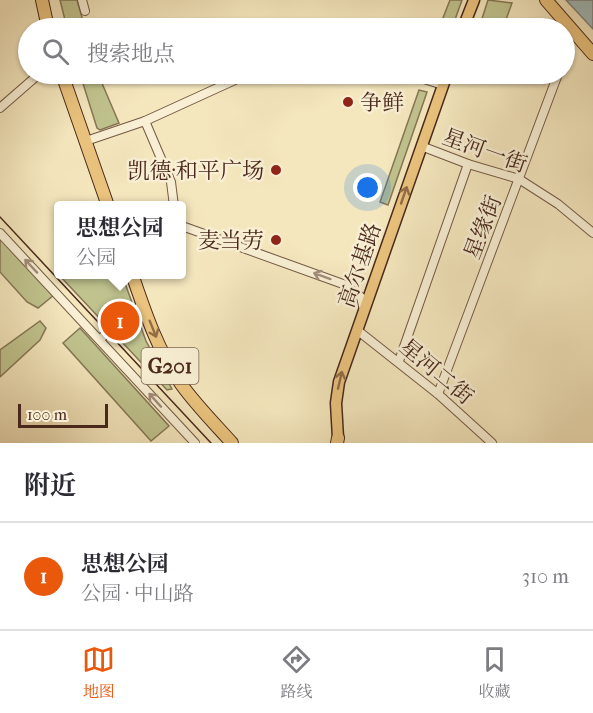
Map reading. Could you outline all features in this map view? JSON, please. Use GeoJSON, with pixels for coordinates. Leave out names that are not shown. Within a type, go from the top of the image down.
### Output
{"type":"FeatureCollection","features":[{"type":"Feature","properties":{"kind":"highway"},"geometry":{"type":"LineString","coordinates":[[42,0],[46,18]]}},
{"type":"Feature","properties":{"kind":"highway"},"geometry":{"type":"LineString","coordinates":[[546,0],[562,18]]}},
{"type":"Feature","properties":{"kind":"highway"},"geometry":{"type":"LineString","coordinates":[[575,33],[593,54]]}},
{"type":"Feature","properties":{"kind":"highway"},"geometry":{"type":"LineString","coordinates":[[66,84],[106,201]]}},
{"type":"Feature","properties":{"kind":"highway","name":"G201"},"geometry":{"type":"LineString","coordinates":[[134,279],[159,344],[181,384],[232,443]]}},
{"type":"Feature","properties":{"kind":"main road"},"geometry":{"type":"LineString","coordinates":[[467,18],[474,0]]}},
{"type":"Feature","properties":{"kind":"main road","name":"高尔基路"},"geometry":{"type":"LineString","coordinates":[[338,441],[336,403],[339,382],[443,85]]}},
{"type":"Feature","properties":{"kind":"street"},"geometry":{"type":"LineString","coordinates":[[82,0],[85,11]]}},
{"type":"Feature","properties":{"kind":"street"},"geometry":{"type":"LineString","coordinates":[[0,108],[28,84]]}},
{"type":"Feature","properties":{"kind":"street"},"geometry":{"type":"LineString","coordinates":[[86,141],[145,121],[226,84]]}},
{"type":"Feature","properties":{"kind":"street","name":"星缘街"},"geometry":{"type":"LineString","coordinates":[[438,394],[554,84]]}},
{"type":"Feature","properties":{"kind":"street"},"geometry":{"type":"LineString","coordinates":[[145,121],[171,182],[173,201]]}},
{"type":"Feature","properties":{"kind":"street","name":"星河一街"},"geometry":{"type":"LineString","coordinates":[[421,146],[468,164],[519,179],[558,204],[593,233]]}},
{"type":"Feature","properties":{"kind":"street"},"geometry":{"type":"LineString","coordinates":[[399,361],[468,164]]}},
{"type":"Feature","properties":{"kind":"street"},"geometry":{"type":"LineString","coordinates":[[186,225],[343,284],[361,297],[364,310]]}},
{"type":"Feature","properties":{"kind":"street"},"geometry":{"type":"LineString","coordinates":[[0,233],[195,443]]}},
{"type":"Feature","properties":{"kind":"street"},"geometry":{"type":"LineString","coordinates":[[100,339],[143,304]]}},
{"type":"Feature","properties":{"kind":"street","name":"星河二街"},"geometry":{"type":"LineString","coordinates":[[357,330],[399,361],[492,443]]}},
{"type":"Feature","properties":{"kind":"green space"},"geometry":{"type":"Polygon","coordinates":[[[60,0],[77,0],[82,18],[64,18],[60,0]]]}},
{"type":"Feature","properties":{"kind":"green space"},"geometry":{"type":"Polygon","coordinates":[[[450,0],[462,0],[456,18],[443,18],[450,0]]]}},
{"type":"Feature","properties":{"kind":"green space"},"geometry":{"type":"Polygon","coordinates":[[[488,0],[512,3],[507,18],[482,18],[488,0]]]}},
{"type":"Feature","properties":{"kind":"green space"},"geometry":{"type":"Polygon","coordinates":[[[83,84],[102,84],[119,123],[100,130],[97,128],[83,84]]]}},
{"type":"Feature","properties":{"kind":"green space"},"geometry":{"type":"Polygon","coordinates":[[[419,90],[427,92],[388,205],[380,202],[419,90]]]}},
{"type":"Feature","properties":{"kind":"green space"},"geometry":{"type":"Polygon","coordinates":[[[0,235],[54,295],[38,308],[27,302],[0,272],[0,235]]]}},
{"type":"Feature","properties":{"kind":"green space"},"geometry":{"type":"Polygon","coordinates":[[[63,279],[123,279],[146,341],[172,389],[167,390],[63,279]]]}},
{"type":"Feature","properties":{"kind":"green space"},"geometry":{"type":"Polygon","coordinates":[[[40,321],[46,328],[40,340],[0,377],[0,350],[40,321]]]}},
{"type":"Feature","properties":{"kind":"green space"},"geometry":{"type":"Polygon","coordinates":[[[80,328],[169,426],[151,441],[63,343],[80,328]]]}},
{"type":"Feature","properties":{"kind":"water"},"geometry":{"type":"Polygon","coordinates":[[[566,0],[593,0],[593,29],[566,0]]]}},
{"type":"Feature","properties":{"kind":"tram line"},"geometry":{"type":"LineString","coordinates":[[0,217],[54,275]]}},
{"type":"Feature","properties":{"kind":"tram line"},"geometry":{"type":"LineString","coordinates":[[58,279],[211,443]]}},
{"type":"Feature","properties":{"kind":"place","name":"争鲜"},"geometry":{"type":"Point","coordinates":[348,102]}},
{"type":"Feature","properties":{"kind":"place","name":"凯德·和平广场"},"geometry":{"type":"Point","coordinates":[276,170]}},
{"type":"Feature","properties":{"kind":"place","name":"麦当劳"},"geometry":{"type":"Point","coordinates":[276,240]}},
{"type":"Feature","properties":{"kind":"place","name":"思想公园"},"geometry":{"type":"Point","coordinates":[120,321]}}]}
